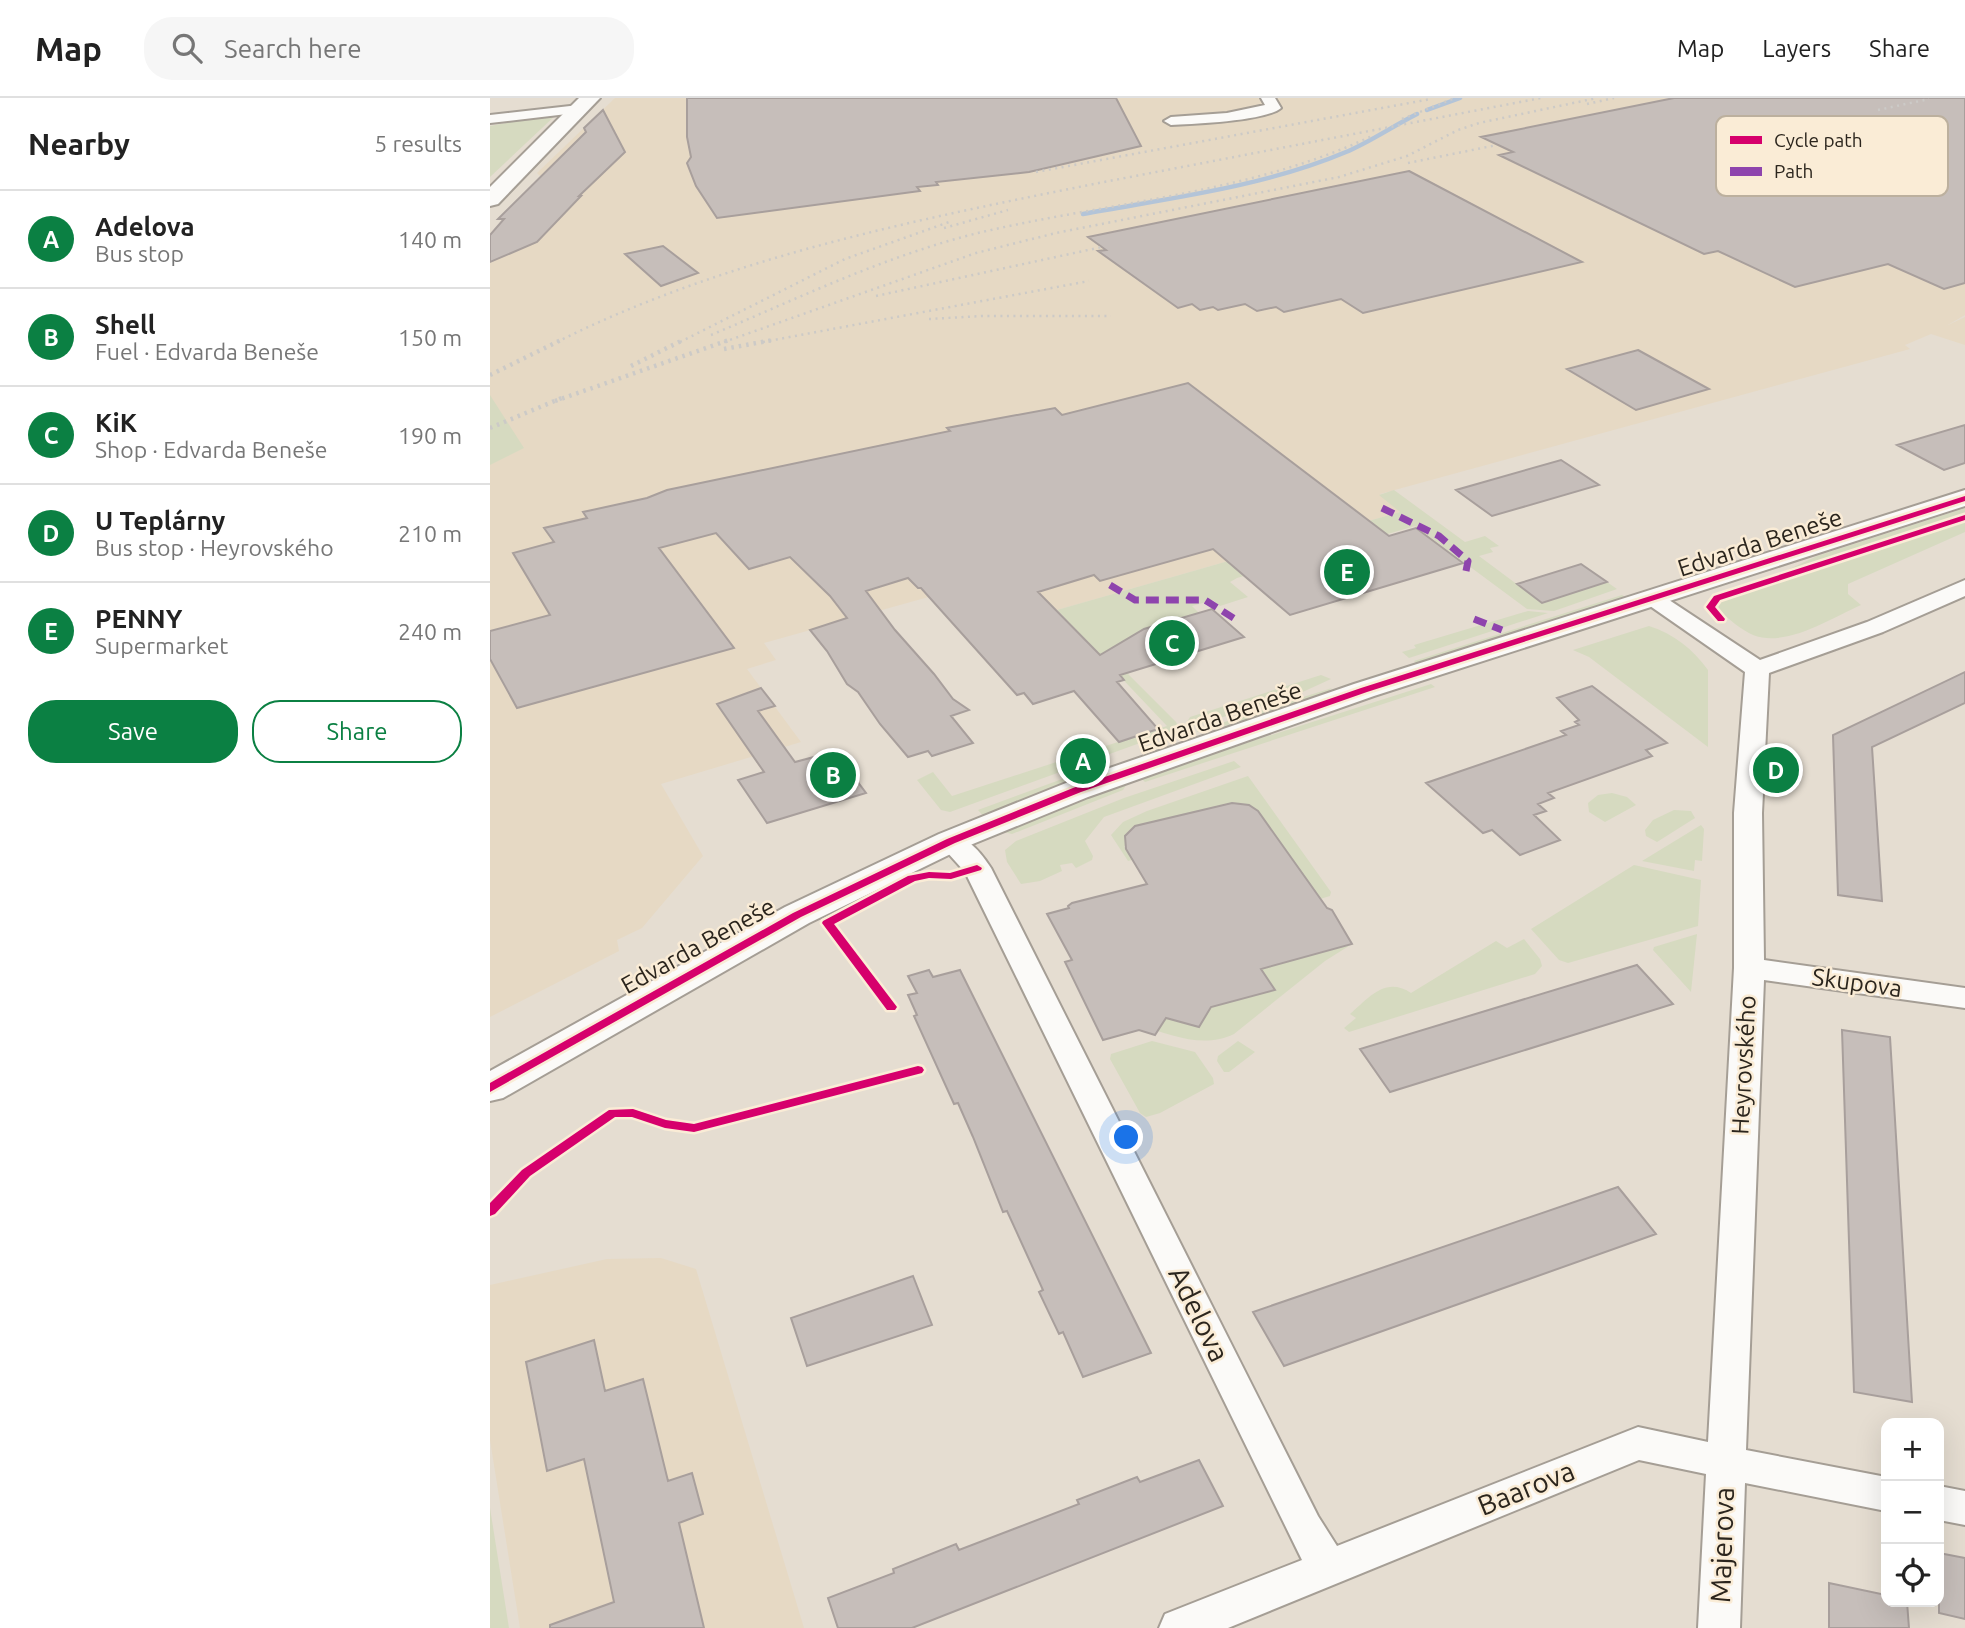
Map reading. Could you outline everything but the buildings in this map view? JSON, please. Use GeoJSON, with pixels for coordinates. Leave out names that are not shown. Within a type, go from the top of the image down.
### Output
{"type":"FeatureCollection","features":[{"type":"Feature","properties":{"kind":"main road"},"geometry":{"type":"LineString","coordinates":[[490,199],[584,104]]}},
{"type":"Feature","properties":{"kind":"street"},"geometry":{"type":"LineString","coordinates":[[559,98],[584,104]]}},
{"type":"Feature","properties":{"kind":"street"},"geometry":{"type":"LineString","coordinates":[[1171,121],[1234,116],[1274,107],[1268,98]]}},
{"type":"Feature","properties":{"kind":"street"},"geometry":{"type":"LineString","coordinates":[[490,119],[584,104]]}},
{"type":"Feature","properties":{"kind":"street","name":"Edvarda Beneše"},"geometry":{"type":"LineString","coordinates":[[490,1088],[797,915],[951,841],[1163,759],[1364,690],[1965,498]]}},
{"type":"Feature","properties":{"kind":"street"},"geometry":{"type":"LineString","coordinates":[[1652,599],[1757,669],[1875,626],[1965,587]]}},
{"type":"Feature","properties":{"kind":"street","name":"Heyrovského"},"geometry":{"type":"LineString","coordinates":[[1726,1461],[1749,968],[1748,820],[1757,669]]}},
{"type":"Feature","properties":{"kind":"street","name":"Adelova"},"geometry":{"type":"LineString","coordinates":[[951,841],[977,867],[1304,1528],[1328,1567]]}},
{"type":"Feature","properties":{"kind":"street","name":"Skupova"},"geometry":{"type":"LineString","coordinates":[[1749,968],[1965,998]]}},
{"type":"Feature","properties":{"kind":"street","name":"Baarova"},"geometry":{"type":"LineString","coordinates":[[1180,1628],[1638,1443],[1881,1493]]}},
{"type":"Feature","properties":{"kind":"street","name":"Majerova"},"geometry":{"type":"LineString","coordinates":[[1719,1628],[1726,1461]]}},
{"type":"Feature","properties":{"kind":"street"},"geometry":{"type":"LineString","coordinates":[[1944,1504],[1965,1508]]}},
{"type":"Feature","properties":{"kind":"shaded area"},"geometry":{"type":"Polygon","coordinates":[[[615,98],[1965,98],[1965,315],[1946,326],[1965,317],[1965,345],[1931,334],[1905,345],[1910,349],[1380,494],[1400,512],[1057,610],[1059,613],[1014,626],[975,584],[764,643],[776,660],[747,669],[801,742],[661,784],[703,856],[642,928],[617,940],[619,951],[490,1017],[490,234],[504,220],[498,219],[542,178],[537,173],[615,98]]]}},
{"type":"Feature","properties":{"kind":"shaded area"},"geometry":{"type":"Polygon","coordinates":[[[661,1258],[696,1269],[804,1628],[520,1628],[490,1440],[490,1285],[607,1259],[661,1258]]]}},
{"type":"Feature","properties":{"kind":"green space"},"geometry":{"type":"Polygon","coordinates":[[[558,113],[490,177],[490,126],[558,113]]]}},
{"type":"Feature","properties":{"kind":"green space"},"geometry":{"type":"Polygon","coordinates":[[[490,395],[524,448],[490,465],[490,395]]]}},
{"type":"Feature","properties":{"kind":"green space"},"geometry":{"type":"Polygon","coordinates":[[[1394,490],[1465,542],[1485,536],[1499,546],[1490,548],[1493,552],[1479,556],[1542,603],[1607,582],[1617,589],[1554,611],[1527,609],[1415,526],[1237,578],[1230,582],[1248,597],[1220,606],[1213,600],[1192,606],[1199,613],[1111,650],[1133,671],[1128,674],[1176,722],[1178,726],[1173,731],[950,812],[941,810],[917,780],[933,772],[952,796],[1167,726],[1057,610],[1400,512],[1379,495],[1394,490]]]}},
{"type":"Feature","properties":{"kind":"green space"},"geometry":{"type":"Polygon","coordinates":[[[1965,508],[1965,513],[1777,575],[1817,556],[1965,508]]]}},
{"type":"Feature","properties":{"kind":"green space"},"geometry":{"type":"Polygon","coordinates":[[[1965,519],[1965,532],[1848,584],[1848,594],[1861,605],[1808,630],[1780,638],[1766,638],[1748,633],[1718,610],[1718,604],[1723,599],[1965,519]]]}},
{"type":"Feature","properties":{"kind":"green space"},"geometry":{"type":"Polygon","coordinates":[[[1622,595],[1628,599],[1419,666],[1414,661],[1622,595]]]}},
{"type":"Feature","properties":{"kind":"green space"},"geometry":{"type":"Polygon","coordinates":[[[1528,611],[1548,613],[1409,658],[1402,652],[1416,648],[1414,645],[1528,611]]]}},
{"type":"Feature","properties":{"kind":"green space"},"geometry":{"type":"Polygon","coordinates":[[[1649,626],[1682,643],[1708,670],[1708,747],[1589,657],[1573,650],[1649,626]]]}},
{"type":"Feature","properties":{"kind":"green space"},"geometry":{"type":"Polygon","coordinates":[[[1321,675],[1331,679],[1296,695],[1183,729],[1190,717],[1321,675]]]}},
{"type":"Feature","properties":{"kind":"green space"},"geometry":{"type":"Polygon","coordinates":[[[1431,684],[1435,687],[1145,782],[1140,777],[1431,684]]]}},
{"type":"Feature","properties":{"kind":"green space"},"geometry":{"type":"Polygon","coordinates":[[[1332,688],[1324,695],[1251,720],[1196,731],[1332,688]]]}},
{"type":"Feature","properties":{"kind":"green space"},"geometry":{"type":"Polygon","coordinates":[[[1234,761],[1241,767],[1104,817],[1085,841],[1093,856],[1092,860],[1076,868],[1072,863],[1060,865],[1062,871],[1040,881],[1021,884],[1007,862],[1005,850],[1016,841],[1124,798],[1234,761]]]}},
{"type":"Feature","properties":{"kind":"green space"},"geometry":{"type":"Polygon","coordinates":[[[1075,776],[1050,790],[984,817],[978,810],[1075,776]]]}},
{"type":"Feature","properties":{"kind":"green space"},"geometry":{"type":"Polygon","coordinates":[[[1248,776],[1331,892],[1330,896],[1320,899],[1258,811],[1245,804],[1232,803],[1134,826],[1130,845],[1124,846],[1132,860],[1128,861],[1111,835],[1123,822],[1147,811],[1248,776]]]}},
{"type":"Feature","properties":{"kind":"green space"},"geometry":{"type":"Polygon","coordinates":[[[1128,782],[1123,790],[1012,834],[1000,831],[1128,782]]]}},
{"type":"Feature","properties":{"kind":"green space"},"geometry":{"type":"Polygon","coordinates":[[[1612,793],[1627,797],[1636,805],[1605,822],[1589,812],[1588,803],[1598,795],[1612,793]]]}},
{"type":"Feature","properties":{"kind":"green space"},"geometry":{"type":"Polygon","coordinates":[[[1674,810],[1691,811],[1695,818],[1657,842],[1646,836],[1645,830],[1653,820],[1674,810]]]}},
{"type":"Feature","properties":{"kind":"green space"},"geometry":{"type":"Polygon","coordinates":[[[1701,825],[1704,829],[1702,861],[1695,860],[1694,871],[1642,861],[1701,825]]]}},
{"type":"Feature","properties":{"kind":"green space"},"geometry":{"type":"Polygon","coordinates":[[[1634,865],[1701,880],[1698,926],[1568,963],[1559,960],[1531,929],[1634,865]]]}},
{"type":"Feature","properties":{"kind":"green space"},"geometry":{"type":"Polygon","coordinates":[[[1697,934],[1691,992],[1653,950],[1654,947],[1697,934]]]}},
{"type":"Feature","properties":{"kind":"green space"},"geometry":{"type":"Polygon","coordinates":[[[1524,939],[1540,959],[1542,966],[1535,974],[1349,1032],[1344,1028],[1356,1018],[1350,1014],[1378,991],[1393,987],[1411,993],[1496,941],[1507,948],[1524,939]]]}},
{"type":"Feature","properties":{"kind":"green space"},"geometry":{"type":"Polygon","coordinates":[[[1352,944],[1325,961],[1234,1034],[1199,1040],[1141,1026],[1169,1018],[1198,1027],[1211,1007],[1274,990],[1257,961],[1294,951],[1299,959],[1352,944]]]}},
{"type":"Feature","properties":{"kind":"green space"},"geometry":{"type":"Polygon","coordinates":[[[1152,1041],[1195,1052],[1213,1078],[1214,1084],[1160,1113],[1146,1117],[1140,1113],[1110,1059],[1111,1054],[1152,1041]]]}},
{"type":"Feature","properties":{"kind":"green space"},"geometry":{"type":"Polygon","coordinates":[[[1238,1041],[1255,1052],[1229,1072],[1224,1072],[1217,1061],[1218,1056],[1238,1041]]]}},
{"type":"Feature","properties":{"kind":"green space"},"geometry":{"type":"Polygon","coordinates":[[[490,1508],[509,1628],[490,1628],[490,1508]]]}},
{"type":"Feature","properties":{"kind":"waterway"},"geometry":{"type":"LineString","coordinates":[[1427,110],[1460,98]]}},
{"type":"Feature","properties":{"kind":"waterway"},"geometry":{"type":"LineString","coordinates":[[1083,214],[1216,190],[1282,174],[1346,152],[1417,114]]}},
{"type":"Feature","properties":{"kind":"railway"},"geometry":{"type":"LineString","coordinates":[[1402,119],[1455,98]]}},
{"type":"Feature","properties":{"kind":"railway"},"geometry":{"type":"LineString","coordinates":[[557,342],[688,286],[756,264],[894,226],[1104,182],[1541,98]]}},
{"type":"Feature","properties":{"kind":"railway"},"geometry":{"type":"LineString","coordinates":[[724,342],[976,253],[1056,233],[1339,177],[1407,156],[1458,130],[1479,123],[1597,98]]}},
{"type":"Feature","properties":{"kind":"railway"},"geometry":{"type":"LineString","coordinates":[[1587,104],[1614,98]]}},
{"type":"Feature","properties":{"kind":"railway"},"geometry":{"type":"LineString","coordinates":[[1036,172],[1431,99]]}},
{"type":"Feature","properties":{"kind":"railway"},"geometry":{"type":"LineString","coordinates":[[1878,110],[1929,99]]}},
{"type":"Feature","properties":{"kind":"railway"},"geometry":{"type":"LineString","coordinates":[[711,335],[843,279],[943,242],[1027,222],[1228,184],[1325,156],[1372,136]]}},
{"type":"Feature","properties":{"kind":"railway"},"geometry":{"type":"LineString","coordinates":[[1408,163],[1497,145]]}},
{"type":"Feature","properties":{"kind":"railway"},"geometry":{"type":"LineString","coordinates":[[944,228],[1008,210]]}},
{"type":"Feature","properties":{"kind":"railway"},"geometry":{"type":"LineString","coordinates":[[680,342],[845,259],[952,221]]}},
{"type":"Feature","properties":{"kind":"railway"},"geometry":{"type":"LineString","coordinates":[[876,296],[1102,247]]}},
{"type":"Feature","properties":{"kind":"railway"},"geometry":{"type":"LineString","coordinates":[[763,342],[1089,281]]}},
{"type":"Feature","properties":{"kind":"railway"},"geometry":{"type":"LineString","coordinates":[[929,319],[981,316],[1111,316]]}},
{"type":"Feature","properties":{"kind":"railway"},"geometry":{"type":"LineString","coordinates":[[490,375],[561,340]]}},
{"type":"Feature","properties":{"kind":"railway"},"geometry":{"type":"LineString","coordinates":[[631,366],[683,340]]}},
{"type":"Feature","properties":{"kind":"railway"},"geometry":{"type":"LineString","coordinates":[[555,401],[729,340]]}},
{"type":"Feature","properties":{"kind":"railway"},"geometry":{"type":"LineString","coordinates":[[724,349],[773,340]]}},
{"type":"Feature","properties":{"kind":"railway"},"geometry":{"type":"LineString","coordinates":[[490,428],[564,397]]}},
{"type":"Feature","properties":{"kind":"marked path"},"geometry":{"type":"LineString","coordinates":[[1382,508],[1439,536],[1468,561],[1466,571]]}},
{"type":"Feature","properties":{"kind":"marked path"},"geometry":{"type":"LineString","coordinates":[[1110,585],[1135,600],[1205,600],[1235,619]]}},
{"type":"Feature","properties":{"kind":"marked path"},"geometry":{"type":"LineString","coordinates":[[1474,619],[1502,630]]}},
{"type":"Feature","properties":{"kind":"cycle path"},"geometry":{"type":"LineString","coordinates":[[490,1088],[797,915],[951,841],[1077,790],[1364,690],[1965,498]]}},
{"type":"Feature","properties":{"kind":"cycle path"},"geometry":{"type":"LineString","coordinates":[[1721,619],[1710,607],[1717,598],[1965,517]]}},
{"type":"Feature","properties":{"kind":"cycle path"},"geometry":{"type":"LineString","coordinates":[[891,1007],[827,923],[912,878],[929,875],[951,876],[977,868]]}},
{"type":"Feature","properties":{"kind":"cycle path"},"geometry":{"type":"LineString","coordinates":[[490,1211],[526,1173],[613,1113],[633,1113],[665,1124],[694,1128],[918,1070]]}},
{"type":"Feature","properties":{"kind":"place","name":"PENNY"},"geometry":{"type":"Point","coordinates":[1347,572]}},
{"type":"Feature","properties":{"kind":"place","name":"KiK"},"geometry":{"type":"Point","coordinates":[1172,643]}},
{"type":"Feature","properties":{"kind":"place","name":"Adelova"},"geometry":{"type":"Point","coordinates":[1083,761]}},
{"type":"Feature","properties":{"kind":"place","name":"U Teplárny"},"geometry":{"type":"Point","coordinates":[1776,770]}},
{"type":"Feature","properties":{"kind":"place","name":"Shell"},"geometry":{"type":"Point","coordinates":[833,775]}}]}
